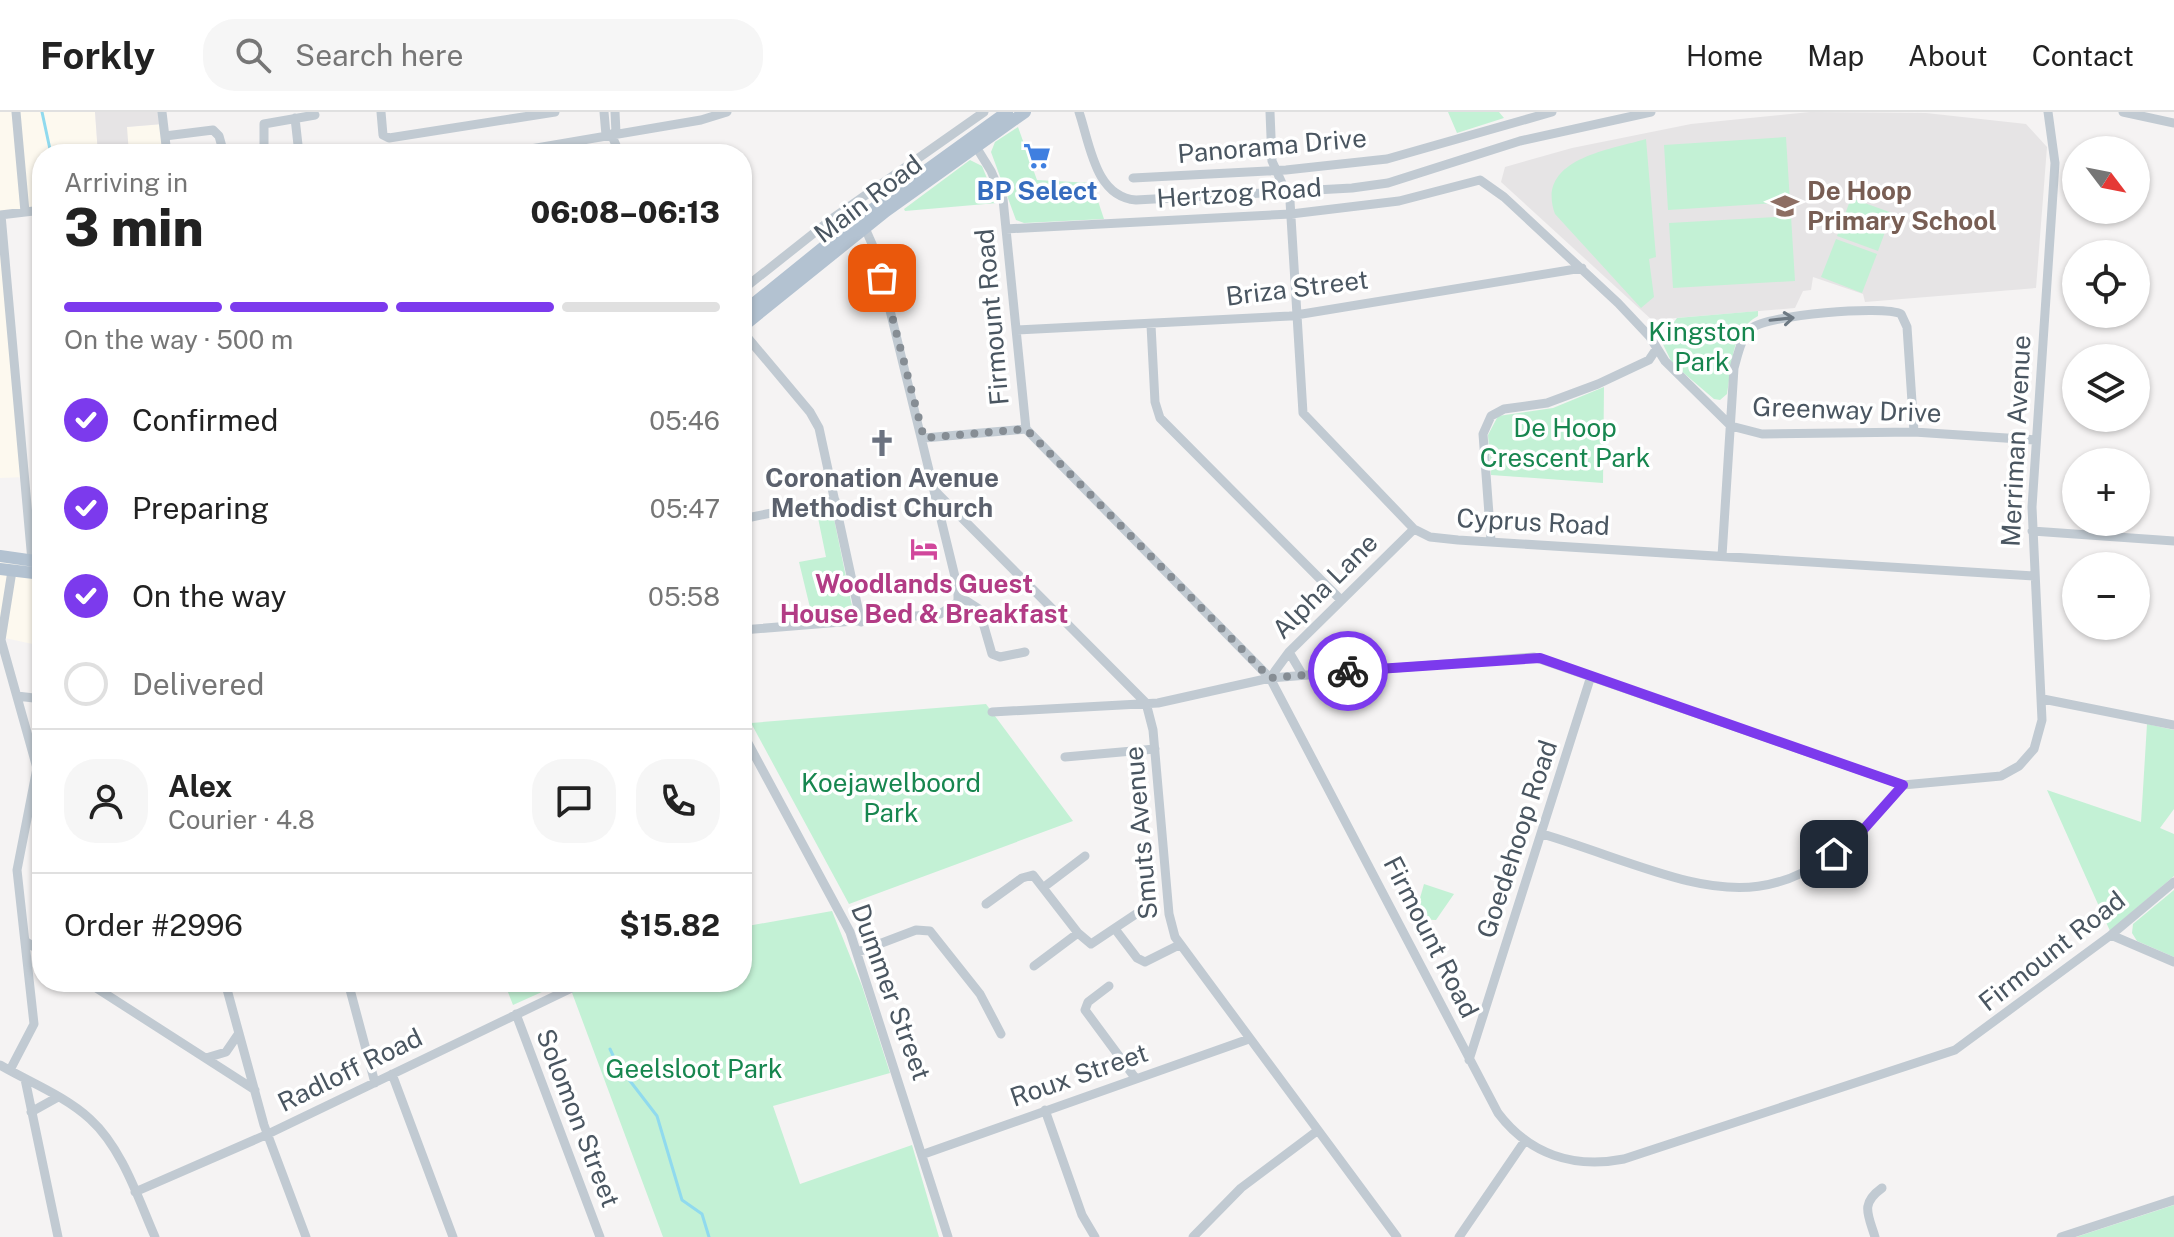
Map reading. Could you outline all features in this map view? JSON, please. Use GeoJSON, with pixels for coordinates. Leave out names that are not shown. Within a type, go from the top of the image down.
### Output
{"type":"FeatureCollection","features":[{"type":"Feature","properties":{"kind":"main road","name":"Main Road"},"geometry":{"type":"LineString","coordinates":[[752,321],[973,143],[1007,112]]}},
{"type":"Feature","properties":{"kind":"main road","name":"Main Road"},"geometry":{"type":"LineString","coordinates":[[752,305],[856,221],[1025,112]]}},
{"type":"Feature","properties":{"kind":"main road"},"geometry":{"type":"LineString","coordinates":[[0,556],[32,561]]}},
{"type":"Feature","properties":{"kind":"main road"},"geometry":{"type":"LineString","coordinates":[[6,570],[32,573]]}},
{"type":"Feature","properties":{"kind":"street"},"geometry":{"type":"LineString","coordinates":[[16,112],[25,212]]}},
{"type":"Feature","properties":{"kind":"street"},"geometry":{"type":"LineString","coordinates":[[162,112],[166,144]]}},
{"type":"Feature","properties":{"kind":"street"},"geometry":{"type":"LineString","coordinates":[[381,112],[383,135],[389,138],[555,112]]}},
{"type":"Feature","properties":{"kind":"street"},"geometry":{"type":"LineString","coordinates":[[604,112],[616,144]]}},
{"type":"Feature","properties":{"kind":"street"},"geometry":{"type":"LineString","coordinates":[[611,134],[615,112]]}},
{"type":"Feature","properties":{"kind":"street"},"geometry":{"type":"LineString","coordinates":[[557,144],[701,120],[727,112]]}},
{"type":"Feature","properties":{"kind":"street"},"geometry":{"type":"LineString","coordinates":[[752,282],[833,218],[984,112]]}},
{"type":"Feature","properties":{"kind":"street"},"geometry":{"type":"LineString","coordinates":[[1079,112],[1102,180],[1121,197],[1136,200],[1388,183],[1520,141],[1651,112]]}},
{"type":"Feature","properties":{"kind":"street"},"geometry":{"type":"LineString","coordinates":[[1270,112],[1272,161],[1291,214],[1303,413],[1414,529]]}},
{"type":"Feature","properties":{"kind":"street","name":"Panorama Drive"},"geometry":{"type":"LineString","coordinates":[[1133,178],[1276,171],[1398,156],[1552,112]]}},
{"type":"Feature","properties":{"kind":"street","name":"Merriman Avenue"},"geometry":{"type":"LineString","coordinates":[[1903,785],[1990,778],[2019,766],[2038,740],[2043,699],[2032,531],[2055,163],[2048,112]]}},
{"type":"Feature","properties":{"kind":"street"},"geometry":{"type":"LineString","coordinates":[[2123,112],[2174,123]]}},
{"type":"Feature","properties":{"kind":"street"},"geometry":{"type":"LineString","coordinates":[[263,144],[261,132],[264,124],[315,115]]}},
{"type":"Feature","properties":{"kind":"street"},"geometry":{"type":"LineString","coordinates":[[295,118],[298,144]]}},
{"type":"Feature","properties":{"kind":"street"},"geometry":{"type":"LineString","coordinates":[[165,136],[213,130],[218,132],[221,144]]}},
{"type":"Feature","properties":{"kind":"street","name":"Firmount Road"},"geometry":{"type":"LineString","coordinates":[[973,143],[1003,199],[1026,429],[1270,678],[1498,1113],[1524,1142],[1547,1154],[1585,1163],[1624,1159],[1946,1053],[1969,1041],[2111,935],[2174,882]]}},
{"type":"Feature","properties":{"kind":"street","name":"Greenway Drive"},"geometry":{"type":"LineString","coordinates":[[1471,180],[1491,185],[1582,268],[1643,329],[1665,361],[1731,426],[1762,434],[1914,432],[2036,440]]}},
{"type":"Feature","properties":{"kind":"street","name":"Hertzog Road"},"geometry":{"type":"LineString","coordinates":[[1006,229],[1291,214],[1399,201],[1471,180]]}},
{"type":"Feature","properties":{"kind":"street"},"geometry":{"type":"LineString","coordinates":[[32,211],[0,215],[32,515]]}},
{"type":"Feature","properties":{"kind":"street"},"geometry":{"type":"LineString","coordinates":[[752,629],[940,614],[952,609],[959,596],[924,438],[876,253],[865,228]]}},
{"type":"Feature","properties":{"kind":"street","name":"Briza Street"},"geometry":{"type":"LineString","coordinates":[[1017,330],[1151,325],[1296,314],[1582,268]]}},
{"type":"Feature","properties":{"kind":"street"},"geometry":{"type":"LineString","coordinates":[[1722,556],[1734,368],[1742,343],[1752,328],[1774,319],[1886,310],[1897,312],[1906,322],[1914,432]]}},
{"type":"Feature","properties":{"kind":"street"},"geometry":{"type":"LineString","coordinates":[[1151,325],[1155,402],[1160,418],[1341,600]]}},
{"type":"Feature","properties":{"kind":"street"},"geometry":{"type":"LineString","coordinates":[[752,341],[815,420],[861,622]]}},
{"type":"Feature","properties":{"kind":"street"},"geometry":{"type":"LineString","coordinates":[[1491,541],[1483,434],[1491,416],[1504,409],[1547,403],[1598,384],[1649,360],[1657,348]]}},
{"type":"Feature","properties":{"kind":"street"},"geometry":{"type":"LineString","coordinates":[[924,438],[1026,429]]}},
{"type":"Feature","properties":{"kind":"street"},"geometry":{"type":"LineString","coordinates":[[935,491],[1146,703]]}},
{"type":"Feature","properties":{"kind":"street"},"geometry":{"type":"LineString","coordinates":[[752,517],[835,500]]}},
{"type":"Feature","properties":{"kind":"street"},"geometry":{"type":"LineString","coordinates":[[944,530],[954,521],[967,522]]}},
{"type":"Feature","properties":{"kind":"street","name":"Cyprus Road"},"geometry":{"type":"LineString","coordinates":[[1414,529],[1438,538],[2034,576]]}},
{"type":"Feature","properties":{"kind":"street","name":"Alpha Lane"},"geometry":{"type":"LineString","coordinates":[[1270,678],[1289,652],[1414,529]]}},
{"type":"Feature","properties":{"kind":"street"},"geometry":{"type":"LineString","coordinates":[[2032,531],[2174,541]]}},
{"type":"Feature","properties":{"kind":"street"},"geometry":{"type":"LineString","coordinates":[[6,570],[1,640],[32,746]]}},
{"type":"Feature","properties":{"kind":"street"},"geometry":{"type":"LineString","coordinates":[[959,596],[979,609],[992,654],[1000,657],[1025,652]]}},
{"type":"Feature","properties":{"kind":"street"},"geometry":{"type":"LineString","coordinates":[[1289,652],[1302,674]]}},
{"type":"Feature","properties":{"kind":"street"},"geometry":{"type":"LineString","coordinates":[[992,712],[1146,703],[1302,674],[1530,657],[1903,785],[1863,830],[1834,854],[1792,879],[1751,889],[1707,886],[1543,834]]}},
{"type":"Feature","properties":{"kind":"street","name":"Goedehoop Road"},"geometry":{"type":"LineString","coordinates":[[1469,1060],[1591,676]]}},
{"type":"Feature","properties":{"kind":"street"},"geometry":{"type":"LineString","coordinates":[[17,696],[32,698]]}},
{"type":"Feature","properties":{"kind":"street"},"geometry":{"type":"LineString","coordinates":[[2043,699],[2174,725]]}},
{"type":"Feature","properties":{"kind":"street","name":"Smuts Avenue"},"geometry":{"type":"LineString","coordinates":[[1146,703],[1155,749],[1169,914],[1179,945],[1397,1237]]}},
{"type":"Feature","properties":{"kind":"street"},"geometry":{"type":"LineString","coordinates":[[1065,757],[1155,749]]}},
{"type":"Feature","properties":{"kind":"street","name":"Dummer Street"},"geometry":{"type":"LineString","coordinates":[[752,750],[823,878],[858,952],[948,1237]]}},
{"type":"Feature","properties":{"kind":"street"},"geometry":{"type":"LineString","coordinates":[[32,790],[17,870],[34,1024],[5,1068],[58,1097],[100,1128],[135,1192],[155,1237]]}},
{"type":"Feature","properties":{"kind":"street"},"geometry":{"type":"LineString","coordinates":[[1044,887],[1085,856]]}},
{"type":"Feature","properties":{"kind":"street"},"geometry":{"type":"LineString","coordinates":[[986,904],[1028,875],[1036,877],[1078,933],[1094,944],[1136,914]]}},
{"type":"Feature","properties":{"kind":"street"},"geometry":{"type":"LineString","coordinates":[[1115,929],[1134,955],[1145,962],[1179,945]]}},
{"type":"Feature","properties":{"kind":"street"},"geometry":{"type":"LineString","coordinates":[[858,952],[916,930],[930,931],[980,994],[1001,1034]]}},
{"type":"Feature","properties":{"kind":"street"},"geometry":{"type":"LineString","coordinates":[[1034,966],[1078,933]]}},
{"type":"Feature","properties":{"kind":"street"},"geometry":{"type":"LineString","coordinates":[[2111,935],[2174,962]]}},
{"type":"Feature","properties":{"kind":"street"},"geometry":{"type":"LineString","coordinates":[[25,941],[32,946]]}},
{"type":"Feature","properties":{"kind":"street"},"geometry":{"type":"LineString","coordinates":[[1109,986],[1088,1002],[1085,1010],[1136,1079]]}},
{"type":"Feature","properties":{"kind":"street"},"geometry":{"type":"LineString","coordinates":[[103,992],[255,1090]]}},
{"type":"Feature","properties":{"kind":"street"},"geometry":{"type":"LineString","coordinates":[[228,992],[268,1134],[306,1237]]}},
{"type":"Feature","properties":{"kind":"street"},"geometry":{"type":"LineString","coordinates":[[351,992],[375,1083]]}},
{"type":"Feature","properties":{"kind":"street","name":"Radloff Road"},"geometry":{"type":"LineString","coordinates":[[135,1192],[268,1134],[563,992]]}},
{"type":"Feature","properties":{"kind":"street","name":"Solomon Street"},"geometry":{"type":"LineString","coordinates":[[516,1014],[600,1237]]}},
{"type":"Feature","properties":{"kind":"street"},"geometry":{"type":"LineString","coordinates":[[205,1058],[226,1052],[239,1033]]}},
{"type":"Feature","properties":{"kind":"street","name":"Roux Street"},"geometry":{"type":"LineString","coordinates":[[924,1154],[1249,1039]]}},
{"type":"Feature","properties":{"kind":"street"},"geometry":{"type":"LineString","coordinates":[[392,1074],[453,1237]]}},
{"type":"Feature","properties":{"kind":"street"},"geometry":{"type":"LineString","coordinates":[[25,1079],[58,1237]]}},
{"type":"Feature","properties":{"kind":"street"},"geometry":{"type":"LineString","coordinates":[[31,1112],[58,1097]]}},
{"type":"Feature","properties":{"kind":"street"},"geometry":{"type":"LineString","coordinates":[[1045,1110],[1082,1215],[1095,1237]]}},
{"type":"Feature","properties":{"kind":"street"},"geometry":{"type":"LineString","coordinates":[[1193,1237],[1241,1188],[1317,1131]]}},
{"type":"Feature","properties":{"kind":"street"},"geometry":{"type":"LineString","coordinates":[[1459,1237],[1524,1142]]}},
{"type":"Feature","properties":{"kind":"street"},"geometry":{"type":"LineString","coordinates":[[1875,1237],[1865,1208],[1869,1198],[1882,1188]]}},
{"type":"Feature","properties":{"kind":"street"},"geometry":{"type":"LineString","coordinates":[[2061,1237],[2174,1200]]}},
{"type":"Feature","properties":{"kind":"shaded area"},"geometry":{"type":"Polygon","coordinates":[[[0,112],[95,112],[97,144],[32,144],[32,212],[3,215],[25,477],[0,478],[0,112]]]}},
{"type":"Feature","properties":{"kind":"shaded area"},"geometry":{"type":"Polygon","coordinates":[[[95,112],[162,112],[163,124],[127,127],[128,144],[97,144],[95,112]]]}},
{"type":"Feature","properties":{"kind":"shaded area","name":"De Hoop Primary School"},"geometry":{"type":"Polygon","coordinates":[[[1810,112],[1926,113],[2026,124],[2047,147],[2036,288],[1865,302],[1863,294],[1813,277],[1811,290],[1803,291],[1795,308],[1652,320],[1501,182],[1505,167],[1572,148],[1691,124],[1810,112]]]}},
{"type":"Feature","properties":{"kind":"shaded area"},"geometry":{"type":"Polygon","coordinates":[[[163,124],[166,144],[128,144],[126,127],[163,124]]]}},
{"type":"Feature","properties":{"kind":"shaded area"},"geometry":{"type":"Polygon","coordinates":[[[0,562],[32,567],[32,644],[0,637],[0,562]]]}},
{"type":"Feature","properties":{"kind":"green space"},"geometry":{"type":"Polygon","coordinates":[[[1448,112],[1499,112],[1504,118],[1457,133],[1448,112]]]}},
{"type":"Feature","properties":{"kind":"green space"},"geometry":{"type":"Polygon","coordinates":[[[1018,127],[1037,180],[1092,183],[1104,219],[1024,223],[1016,220],[991,152],[995,142],[1018,127]]]}},
{"type":"Feature","properties":{"kind":"green space"},"geometry":{"type":"Polygon","coordinates":[[[1786,137],[1790,202],[1668,210],[1664,145],[1786,137]]]}},
{"type":"Feature","properties":{"kind":"green space"},"geometry":{"type":"Polygon","coordinates":[[[1646,139],[1656,257],[1649,259],[1654,297],[1641,308],[1555,214],[1552,195],[1556,181],[1565,169],[1579,160],[1646,139]]]}},
{"type":"Feature","properties":{"kind":"green space"},"geometry":{"type":"Polygon","coordinates":[[[970,160],[982,166],[997,203],[905,211],[904,209],[970,160]]]}},
{"type":"Feature","properties":{"kind":"green space"},"geometry":{"type":"Polygon","coordinates":[[[1851,198],[1892,213],[1878,251],[1837,236],[1851,198]]]}},
{"type":"Feature","properties":{"kind":"green space"},"geometry":{"type":"Polygon","coordinates":[[[1791,216],[1795,281],[1673,288],[1669,223],[1791,216]]]}},
{"type":"Feature","properties":{"kind":"green space"},"geometry":{"type":"Polygon","coordinates":[[[1836,239],[1877,254],[1862,293],[1821,277],[1836,239]]]}},
{"type":"Feature","properties":{"kind":"green space","name":"Kingston Park"},"geometry":{"type":"Polygon","coordinates":[[[1758,311],[1758,316],[1737,340],[1727,394],[1720,400],[1714,399],[1672,363],[1661,340],[1677,318],[1758,311]]]}},
{"type":"Feature","properties":{"kind":"green space","name":"De Hoop Crescent Park"},"geometry":{"type":"Polygon","coordinates":[[[1604,387],[1603,483],[1491,475],[1488,435],[1498,416],[1553,408],[1604,387]]]}},
{"type":"Feature","properties":{"kind":"green space"},"geometry":{"type":"Polygon","coordinates":[[[823,507],[833,514],[852,606],[845,617],[813,620],[799,562],[826,557],[816,508],[823,507]]]}},
{"type":"Feature","properties":{"kind":"green space","name":"Koejawelboord Park"},"geometry":{"type":"Polygon","coordinates":[[[986,704],[1073,821],[849,904],[752,723],[986,704]]]}},
{"type":"Feature","properties":{"kind":"green space"},"geometry":{"type":"Polygon","coordinates":[[[2147,724],[2174,730],[2174,809],[2160,828],[2174,834],[2174,876],[2110,931],[2047,790],[2141,822],[2147,724]]]}},
{"type":"Feature","properties":{"kind":"green space"},"geometry":{"type":"Polygon","coordinates":[[[1424,884],[1454,894],[1436,920],[1414,919],[1424,884]]]}},
{"type":"Feature","properties":{"kind":"green space"},"geometry":{"type":"Polygon","coordinates":[[[2174,890],[2174,957],[2137,941],[2132,933],[2133,924],[2174,890]]]}},
{"type":"Feature","properties":{"kind":"green space","name":"Geelsloot Park"},"geometry":{"type":"Polygon","coordinates":[[[832,911],[862,986],[890,1073],[773,1106],[800,1184],[912,1145],[939,1237],[663,1237],[572,992],[752,992],[752,925],[832,911]]]}},
{"type":"Feature","properties":{"kind":"green space"},"geometry":{"type":"Polygon","coordinates":[[[508,992],[542,992],[513,1005],[508,992]]]}},
{"type":"Feature","properties":{"kind":"green space"},"geometry":{"type":"Polygon","coordinates":[[[2174,1205],[2174,1237],[2076,1237],[2174,1205]]]}},
{"type":"Feature","properties":{"kind":"waterway"},"geometry":{"type":"LineString","coordinates":[[42,112],[49,144]]}},
{"type":"Feature","properties":{"kind":"waterway"},"geometry":{"type":"LineString","coordinates":[[610,1049],[617,1064],[657,1116],[682,1200],[702,1214],[709,1237]]}},
{"type":"Feature","properties":{"kind":"way so far"},"geometry":{"type":"LineString","coordinates":[[882,278],[924,438],[1026,429],[1041,449],[1270,678],[1348,671]]}},
{"type":"Feature","properties":{"kind":"place","name":"BP Select"},"geometry":{"type":"Point","coordinates":[1037,156]}},
{"type":"Feature","properties":{"kind":"place","name":"De Hoop Primary School"},"geometry":{"type":"Point","coordinates":[1785,206]}},
{"type":"Feature","properties":{"kind":"place","name":"Coronation Avenue Methodist Church"},"geometry":{"type":"Point","coordinates":[882,443]}},
{"type":"Feature","properties":{"kind":"place","name":"Woodlands Guest House Bed & Breakfast"},"geometry":{"type":"Point","coordinates":[924,549]}},
{"type":"Feature","properties":{"kind":"route"},"geometry":{"type":"LineString","coordinates":[[1348,671],[1540,658],[1903,785],[1863,830],[1834,854]]}}]}
